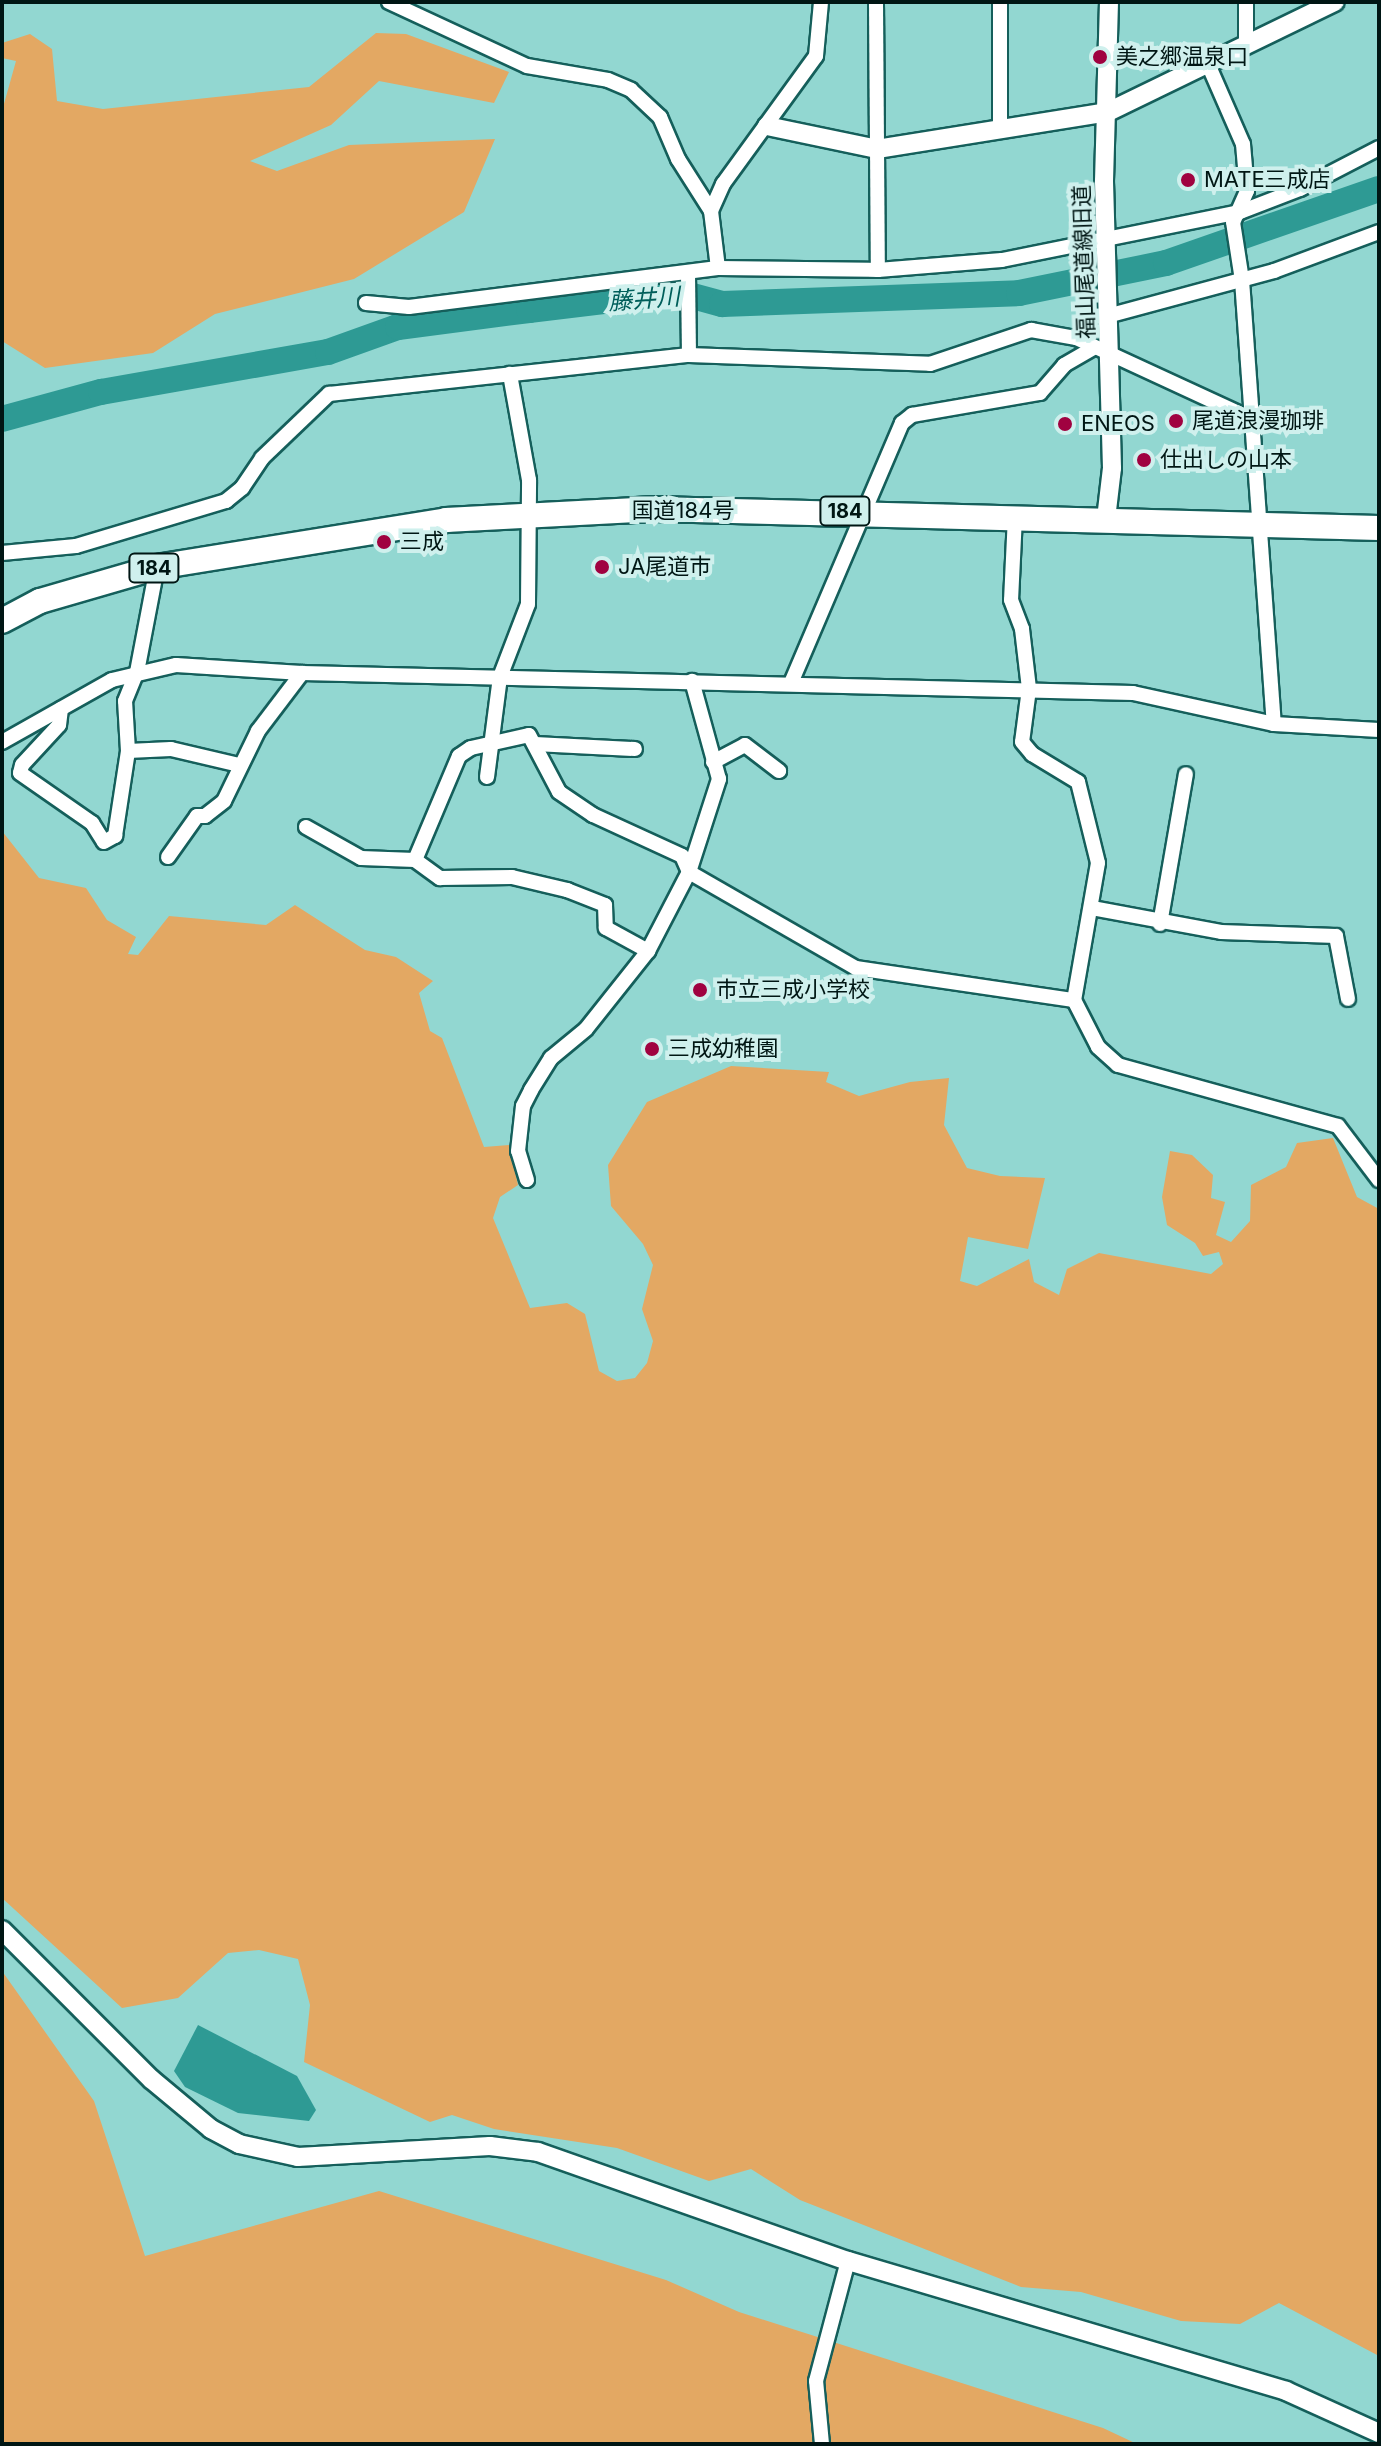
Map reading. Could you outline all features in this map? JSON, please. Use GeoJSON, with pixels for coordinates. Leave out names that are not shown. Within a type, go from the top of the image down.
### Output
{"type":"FeatureCollection","features":[{"type":"Feature","properties":{"kind":"highway","name":"国道184号"},"geometry":{"type":"LineString","coordinates":[[2,621],[40,601],[157,567],[312,538],[529,514],[655,509],[862,511],[1259,524],[1376,533]]}},
{"type":"Feature","properties":{"kind":"street"},"geometry":{"type":"LineString","coordinates":[[389,2],[527,66],[608,80],[631,90],[660,117],[678,159],[711,211],[718,268]]}},
{"type":"Feature","properties":{"kind":"street"},"geometry":{"type":"LineString","coordinates":[[711,211],[723,184],[816,56],[821,2]]}},
{"type":"Feature","properties":{"kind":"street"},"geometry":{"type":"LineString","coordinates":[[876,2],[878,270]]}},
{"type":"Feature","properties":{"kind":"street"},"geometry":{"type":"LineString","coordinates":[[1000,2],[1000,131]]}},
{"type":"Feature","properties":{"kind":"street","name":"福山尾道線旧道"},"geometry":{"type":"LineString","coordinates":[[1106,519],[1112,468],[1111,309],[1104,181],[1109,2]]}},
{"type":"Feature","properties":{"kind":"street"},"geometry":{"type":"LineString","coordinates":[[1246,2],[1246,43]]}},
{"type":"Feature","properties":{"kind":"street"},"geometry":{"type":"LineString","coordinates":[[767,126],[877,149],[1108,112],[1335,2]]}},
{"type":"Feature","properties":{"kind":"street"},"geometry":{"type":"LineString","coordinates":[[1208,64],[1243,144],[1247,191],[1236,217],[1274,724]]}},
{"type":"Feature","properties":{"kind":"street"},"geometry":{"type":"LineString","coordinates":[[366,303],[409,307],[688,278],[718,268],[878,270],[1002,260],[1236,217],[1300,189],[1379,148]]}},
{"type":"Feature","properties":{"kind":"street"},"geometry":{"type":"LineString","coordinates":[[1111,309],[1240,275],[1379,232]]}},
{"type":"Feature","properties":{"kind":"street"},"geometry":{"type":"LineString","coordinates":[[688,278],[689,355]]}},
{"type":"Feature","properties":{"kind":"street"},"geometry":{"type":"LineString","coordinates":[[2,553],[76,546],[189,517],[226,501],[242,488],[262,458],[329,394],[510,374],[689,355],[930,364],[1031,330],[1076,338],[1251,419]]}},
{"type":"Feature","properties":{"kind":"street"},"geometry":{"type":"LineString","coordinates":[[791,683],[902,423],[912,415],[1040,393],[1064,365],[1093,348]]}},
{"type":"Feature","properties":{"kind":"street"},"geometry":{"type":"LineString","coordinates":[[487,777],[500,677],[528,604],[529,480],[510,374]]}},
{"type":"Feature","properties":{"kind":"street"},"geometry":{"type":"LineString","coordinates":[[1015,516],[1011,600],[1022,629],[1029,689],[1022,742],[1032,754],[1078,782],[1084,794],[1086,827],[1098,863],[1092,908],[1083,933],[1074,1000],[1098,1047],[1118,1065],[1338,1126],[1379,1180]]}},
{"type":"Feature","properties":{"kind":"street"},"geometry":{"type":"LineString","coordinates":[[61,709],[59,725],[22,765],[20,773],[92,823],[104,842],[115,836],[128,751],[125,701],[137,672],[157,567]]}},
{"type":"Feature","properties":{"kind":"street"},"geometry":{"type":"LineString","coordinates":[[2,742],[137,672],[176,665],[302,673],[1133,693],[1274,724],[1379,730]]}},
{"type":"Feature","properties":{"kind":"street"},"geometry":{"type":"LineString","coordinates":[[168,857],[197,816],[205,816],[224,801],[239,765],[302,673]]}},
{"type":"Feature","properties":{"kind":"street"},"geometry":{"type":"LineString","coordinates":[[527,1180],[518,1151],[523,1106],[531,1090],[551,1058],[586,1029],[648,951],[689,872],[719,779],[692,681]]}},
{"type":"Feature","properties":{"kind":"street"},"geometry":{"type":"LineString","coordinates":[[415,860],[450,769],[471,748],[529,735],[559,792],[593,815],[682,856],[689,872],[856,968],[1074,1000]]}},
{"type":"Feature","properties":{"kind":"street"},"geometry":{"type":"LineString","coordinates":[[535,744],[635,749]]}},
{"type":"Feature","properties":{"kind":"street"},"geometry":{"type":"LineString","coordinates":[[713,762],[745,745],[779,771]]}},
{"type":"Feature","properties":{"kind":"street"},"geometry":{"type":"LineString","coordinates":[[128,751],[171,749],[239,765]]}},
{"type":"Feature","properties":{"kind":"street"},"geometry":{"type":"LineString","coordinates":[[1160,924],[1186,774]]}},
{"type":"Feature","properties":{"kind":"street"},"geometry":{"type":"LineString","coordinates":[[306,827],[361,858],[415,860],[440,878],[512,877],[567,890],[605,905],[606,928],[648,951]]}},
{"type":"Feature","properties":{"kind":"street"},"geometry":{"type":"LineString","coordinates":[[1092,908],[1160,924],[1336,936],[1348,999]]}},
{"type":"Feature","properties":{"kind":"street"},"geometry":{"type":"LineString","coordinates":[[2,1930],[151,2079],[211,2129],[239,2144],[265,2153],[337,2158],[513,2147],[572,2162],[848,2261],[1243,2377],[1379,2433]]}},
{"type":"Feature","properties":{"kind":"street"},"geometry":{"type":"LineString","coordinates":[[822,2444],[816,2381],[848,2261]]}},
{"type":"Feature","properties":{"kind":"shaded area"},"geometry":{"type":"Polygon","coordinates":[[[376,33],[406,34],[509,72],[494,103],[379,81],[331,125],[250,161],[277,171],[349,145],[495,139],[464,212],[354,279],[215,314],[153,353],[45,368],[2,341],[2,111],[16,61],[2,58],[2,43],[30,34],[52,49],[57,101],[103,109],[309,87],[376,33]]]}},
{"type":"Feature","properties":{"kind":"shaded area"},"geometry":{"type":"Polygon","coordinates":[[[2,831],[39,878],[86,888],[107,920],[136,937],[128,954],[138,955],[169,916],[266,925],[295,905],[365,950],[396,957],[433,981],[419,993],[430,1031],[442,1038],[484,1147],[509,1145],[518,1185],[500,1197],[493,1218],[530,1308],[567,1303],[585,1314],[599,1371],[617,1381],[635,1378],[647,1363],[653,1341],[642,1309],[653,1265],[643,1244],[611,1206],[608,1165],[647,1102],[731,1066],[829,1072],[826,1082],[859,1096],[910,1082],[949,1078],[944,1125],[967,1168],[1000,1176],[1045,1178],[1028,1249],[968,1237],[960,1281],[977,1286],[1029,1259],[1034,1282],[1059,1295],[1067,1269],[1099,1253],[1211,1274],[1223,1264],[1219,1252],[1203,1256],[1195,1243],[1167,1225],[1162,1197],[1170,1151],[1192,1155],[1213,1175],[1211,1198],[1225,1202],[1216,1235],[1231,1242],[1250,1221],[1251,1185],[1286,1167],[1297,1143],[1333,1138],[1357,1197],[1379,1209],[1379,2356],[1279,2303],[1240,2324],[1181,2321],[1081,2292],[1021,2287],[800,2200],[751,2169],[709,2181],[617,2148],[494,2129],[452,2115],[430,2122],[304,2062],[310,2005],[298,1959],[259,1950],[228,1953],[178,1998],[122,2008],[2,1898],[2,831]]]}},
{"type":"Feature","properties":{"kind":"shaded area"},"geometry":{"type":"Polygon","coordinates":[[[2,1971],[94,2101],[145,2256],[379,2191],[666,2280],[739,2312],[1103,2428],[1137,2444],[2,2444],[2,1971]]]}},
{"type":"Feature","properties":{"kind":"water"},"geometry":{"type":"Polygon","coordinates":[[[198,2025],[297,2076],[316,2110],[309,2121],[238,2113],[185,2087],[174,2071],[198,2025]]]}},
{"type":"Feature","properties":{"kind":"waterway","name":"藤井川"},"geometry":{"type":"LineString","coordinates":[[2,419],[101,392],[328,352],[398,327],[529,310],[678,292],[722,304],[1019,293],[1166,263],[1379,189]]}},
{"type":"Feature","properties":{"kind":"place","name":"美之郷温泉口"},"geometry":{"type":"Point","coordinates":[1100,57]}},
{"type":"Feature","properties":{"kind":"place","name":"MATE三成店"},"geometry":{"type":"Point","coordinates":[1188,180]}},
{"type":"Feature","properties":{"kind":"place","name":"尾道浪漫珈琲"},"geometry":{"type":"Point","coordinates":[1176,421]}},
{"type":"Feature","properties":{"kind":"place","name":"ENEOS"},"geometry":{"type":"Point","coordinates":[1065,424]}},
{"type":"Feature","properties":{"kind":"place","name":"仕出しの山本"},"geometry":{"type":"Point","coordinates":[1144,460]}},
{"type":"Feature","properties":{"kind":"place","name":"三成"},"geometry":{"type":"Point","coordinates":[384,542]}},
{"type":"Feature","properties":{"kind":"place","name":"JA尾道市"},"geometry":{"type":"Point","coordinates":[602,567]}},
{"type":"Feature","properties":{"kind":"place","name":"市立三成小学校"},"geometry":{"type":"Point","coordinates":[700,990]}},
{"type":"Feature","properties":{"kind":"place","name":"三成幼稚園"},"geometry":{"type":"Point","coordinates":[652,1049]}}]}
